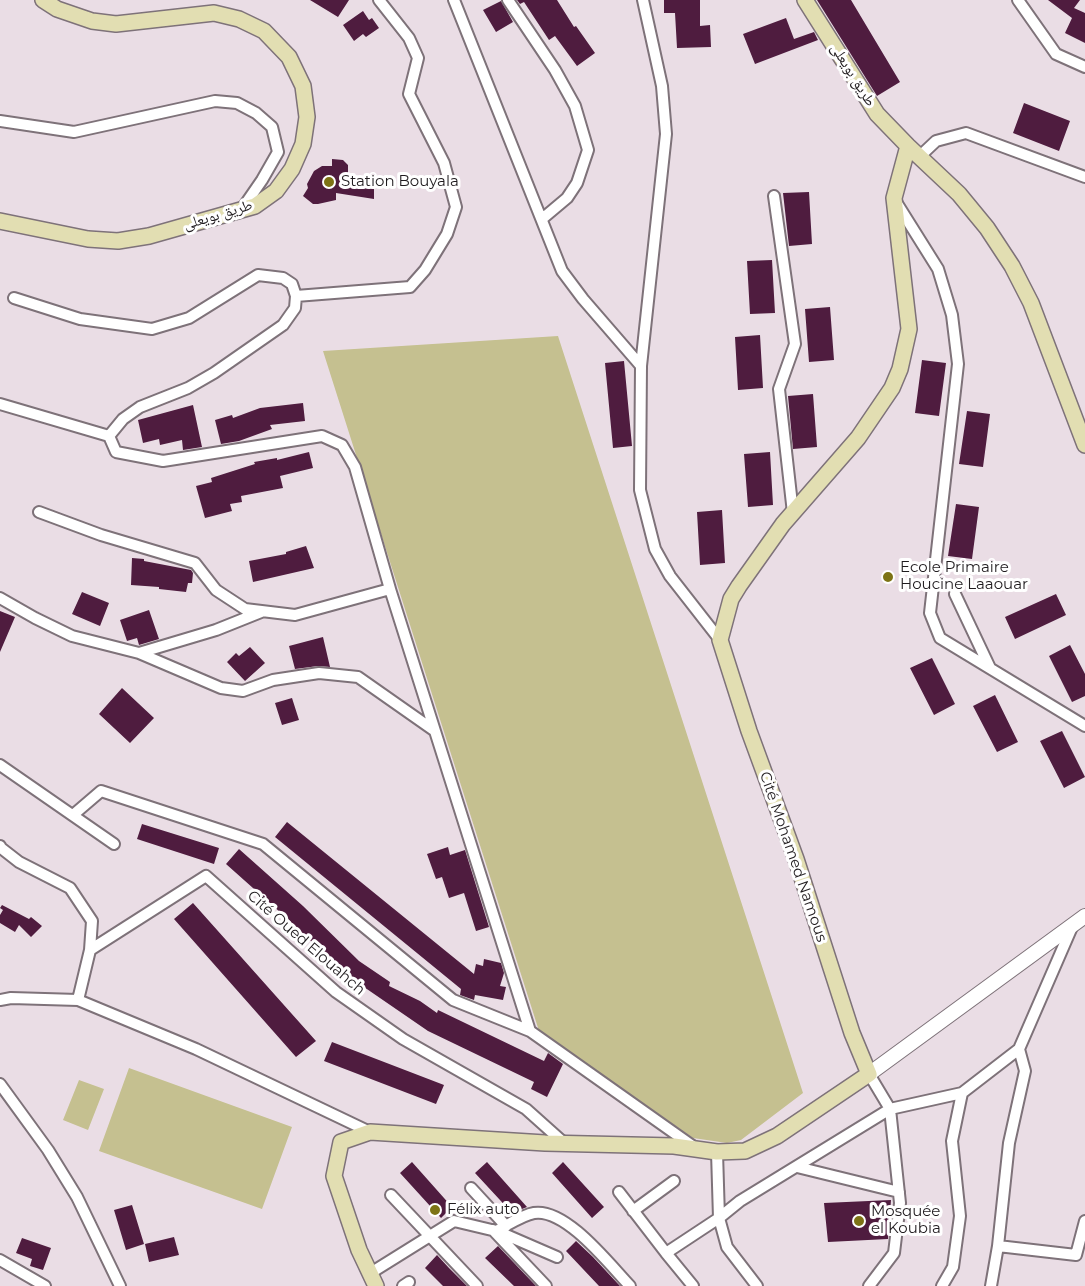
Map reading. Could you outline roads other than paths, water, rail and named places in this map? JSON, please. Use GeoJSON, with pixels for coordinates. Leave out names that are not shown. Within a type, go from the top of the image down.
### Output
{"type":"FeatureCollection","features":[{"type":"Feature","properties":{"kind":"main road","name":"طريق بويعلى"},"geometry":{"type":"LineString","coordinates":[[0,221],[88,239],[118,240],[149,236],[255,206],[276,191],[292,169],[303,144],[307,117],[303,86],[289,57],[264,31],[239,19],[214,14],[116,24],[92,21],[57,9],[43,0]]}},
{"type":"Feature","properties":{"kind":"main road","name":"طريق بويعلى"},"geometry":{"type":"LineString","coordinates":[[805,0],[877,114],[959,194],[987,228],[1012,266],[1031,303],[1085,445]]}},
{"type":"Feature","properties":{"kind":"main road"},"geometry":{"type":"LineString","coordinates":[[720,640],[731,599],[760,555],[858,438],[892,388],[900,369],[909,329],[894,198],[908,146]]}},
{"type":"Feature","properties":{"kind":"main road","name":"Cité Mohamed Namous"},"geometry":{"type":"LineString","coordinates":[[720,640],[749,731],[796,859],[858,1050],[869,1074]]}},
{"type":"Feature","properties":{"kind":"main road"},"geometry":{"type":"LineString","coordinates":[[373,1280],[356,1242],[334,1176],[341,1142],[370,1132],[564,1143],[631,1144],[717,1152],[745,1151],[777,1136],[869,1074]]}},
{"type":"Feature","properties":{"kind":"street"},"geometry":{"type":"LineString","coordinates":[[296,296],[410,287],[425,270],[447,234],[456,207],[444,163],[409,94],[418,58],[409,38],[379,0]]}},
{"type":"Feature","properties":{"kind":"street"},"geometry":{"type":"LineString","coordinates":[[454,0],[562,271],[641,366]]}},
{"type":"Feature","properties":{"kind":"street"},"geometry":{"type":"LineString","coordinates":[[507,0],[555,70],[575,106],[588,150],[577,183],[567,198],[542,219]]}},
{"type":"Feature","properties":{"kind":"street"},"geometry":{"type":"LineString","coordinates":[[643,0],[662,86],[666,134],[641,366],[640,490],[655,549],[670,576],[720,640]]}},
{"type":"Feature","properties":{"kind":"street"},"geometry":{"type":"LineString","coordinates":[[1018,0],[1056,54],[1085,67]]}},
{"type":"Feature","properties":{"kind":"street"},"geometry":{"type":"LineString","coordinates":[[0,121],[74,132],[215,101],[237,103],[256,113],[272,127],[278,152],[242,209]]}},
{"type":"Feature","properties":{"kind":"street"},"geometry":{"type":"LineString","coordinates":[[919,157],[936,141],[966,133],[1085,177]]}},
{"type":"Feature","properties":{"kind":"street"},"geometry":{"type":"LineString","coordinates":[[774,196],[795,344],[779,389],[793,513]]}},
{"type":"Feature","properties":{"kind":"street"},"geometry":{"type":"LineString","coordinates":[[894,198],[938,269],[952,315],[958,363],[930,613],[940,638],[1085,726]]}},
{"type":"Feature","properties":{"kind":"street"},"geometry":{"type":"LineString","coordinates":[[14,298],[80,319],[152,329],[189,318],[258,275],[283,278],[292,284],[296,296],[295,308],[283,325],[214,373],[188,388],[140,406],[123,419],[109,436]]}},
{"type":"Feature","properties":{"kind":"street"},"geometry":{"type":"LineString","coordinates":[[0,404],[109,436]]}},
{"type":"Feature","properties":{"kind":"street"},"geometry":{"type":"LineString","coordinates":[[109,436],[116,452],[163,461],[322,436],[342,445],[355,467],[390,590],[531,1031]]}},
{"type":"Feature","properties":{"kind":"street"},"geometry":{"type":"LineString","coordinates":[[39,512],[101,535],[195,563],[216,590],[245,609],[295,615],[390,590]]}},
{"type":"Feature","properties":{"kind":"street"},"geometry":{"type":"LineString","coordinates":[[955,594],[990,668]]}},
{"type":"Feature","properties":{"kind":"street"},"geometry":{"type":"LineString","coordinates":[[0,598],[34,618],[72,636],[139,652],[220,688],[243,691],[273,680],[319,673],[358,677],[435,731]]}},
{"type":"Feature","properties":{"kind":"street"},"geometry":{"type":"LineString","coordinates":[[139,652],[216,630],[264,611]]}},
{"type":"Feature","properties":{"kind":"street"},"geometry":{"type":"LineString","coordinates":[[0,765],[114,844]]}},
{"type":"Feature","properties":{"kind":"street"},"geometry":{"type":"LineString","coordinates":[[73,815],[101,791],[263,844],[453,1000],[531,1031],[696,1149]]}},
{"type":"Feature","properties":{"kind":"street"},"geometry":{"type":"LineString","coordinates":[[0,846],[19,862],[70,888],[92,921],[90,950],[78,999]]}},
{"type":"Feature","properties":{"kind":"street","name":"Cité Oued Elouahch"},"geometry":{"type":"LineString","coordinates":[[90,950],[206,876],[336,992],[403,1039],[526,1109],[564,1143]]}},
{"type":"Feature","properties":{"kind":"street"},"geometry":{"type":"LineString","coordinates":[[869,1074],[1085,916]]}},
{"type":"Feature","properties":{"kind":"street"},"geometry":{"type":"LineString","coordinates":[[666,1253],[719,1218],[740,1201],[890,1109],[962,1093],[1019,1049],[1072,926]]}},
{"type":"Feature","properties":{"kind":"street"},"geometry":{"type":"LineString","coordinates":[[0,1000],[11,998],[78,999],[196,1049],[370,1132]]}},
{"type":"Feature","properties":{"kind":"street"},"geometry":{"type":"LineString","coordinates":[[991,1286],[998,1246],[1009,1143],[1025,1071],[1019,1049]]}},
{"type":"Feature","properties":{"kind":"street","name":"Cité Mohamed Namous"},"geometry":{"type":"LineString","coordinates":[[869,1074],[890,1109],[900,1203],[894,1253],[869,1286]]}},
{"type":"Feature","properties":{"kind":"street"},"geometry":{"type":"LineString","coordinates":[[0,1084],[48,1150],[77,1197],[120,1286]]}},
{"type":"Feature","properties":{"kind":"street"},"geometry":{"type":"LineString","coordinates":[[942,1286],[953,1267],[960,1216],[952,1141],[962,1093]]}},
{"type":"Feature","properties":{"kind":"street"},"geometry":{"type":"LineString","coordinates":[[717,1152],[719,1218],[727,1247],[757,1286]]}},
{"type":"Feature","properties":{"kind":"street"},"geometry":{"type":"LineString","coordinates":[[797,1167],[899,1192]]}},
{"type":"Feature","properties":{"kind":"street"},"geometry":{"type":"LineString","coordinates":[[633,1211],[674,1181]]}},
{"type":"Feature","properties":{"kind":"street"},"geometry":{"type":"LineString","coordinates":[[471,1188],[499,1229],[546,1286]]}},
{"type":"Feature","properties":{"kind":"street"},"geometry":{"type":"LineString","coordinates":[[619,1192],[693,1286]]}},
{"type":"Feature","properties":{"kind":"street"},"geometry":{"type":"LineString","coordinates":[[391,1195],[477,1286]]}},
{"type":"Feature","properties":{"kind":"street"},"geometry":{"type":"LineString","coordinates":[[499,1229],[531,1213],[546,1212],[573,1228],[630,1286]]}},
{"type":"Feature","properties":{"kind":"street"},"geometry":{"type":"LineString","coordinates":[[373,1280],[429,1236],[454,1221],[499,1229],[557,1257]]}},
{"type":"Feature","properties":{"kind":"street"},"geometry":{"type":"LineString","coordinates":[[998,1246],[1076,1256],[1085,1221]]}},
{"type":"Feature","properties":{"kind":"street"},"geometry":{"type":"LineString","coordinates":[[0,1260],[45,1286]]}},
{"type":"Feature","properties":{"kind":"place","name":"Station Bouyala"},"geometry":{"type":"Point","coordinates":[329,182]}},
{"type":"Feature","properties":{"kind":"place","name":"Ecole Primaire Houcine Laaouar"},"geometry":{"type":"Point","coordinates":[888,577]}},
{"type":"Feature","properties":{"kind":"place","name":"Félix auto"},"geometry":{"type":"Point","coordinates":[435,1210]}},
{"type":"Feature","properties":{"kind":"place","name":"Mosquée el Koubia"},"geometry":{"type":"Point","coordinates":[859,1221]}}]}
